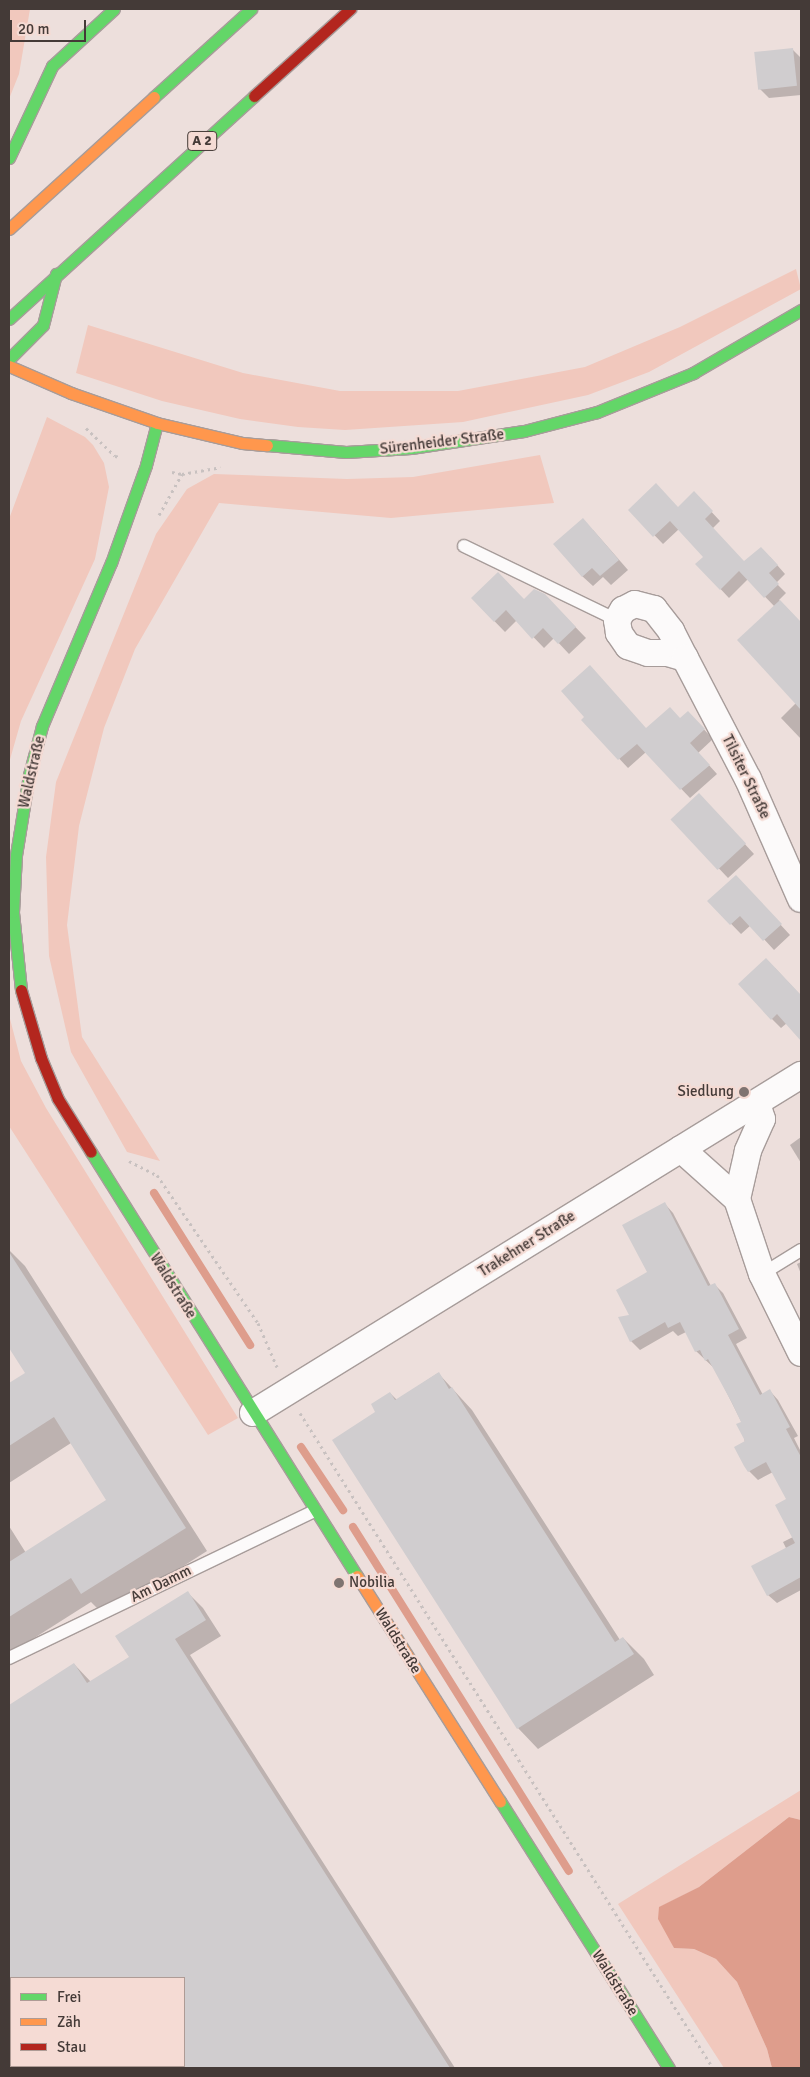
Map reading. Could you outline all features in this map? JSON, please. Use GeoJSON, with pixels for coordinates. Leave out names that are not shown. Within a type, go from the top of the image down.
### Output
{"type":"FeatureCollection","features":[{"type":"Feature","properties":{"kind":"main road"},"geometry":{"type":"LineString","coordinates":[[9,158],[52,66],[114,9]]}},
{"type":"Feature","properties":{"kind":"main road"},"geometry":{"type":"LineString","coordinates":[[9,230],[251,9]]}},
{"type":"Feature","properties":{"kind":"main road","name":"A 2"},"geometry":{"type":"LineString","coordinates":[[9,319],[56,274],[350,9]]}},
{"type":"Feature","properties":{"kind":"main road"},"geometry":{"type":"LineString","coordinates":[[9,359],[43,325],[56,274]]}},
{"type":"Feature","properties":{"kind":"main road","name":"Sürenheider Straße"},"geometry":{"type":"LineString","coordinates":[[9,366],[71,393],[157,423],[242,443],[297,450],[346,452],[411,448],[476,439],[596,412],[657,390],[754,340],[801,310]]}},
{"type":"Feature","properties":{"kind":"main road","name":"Waldstraße"},"geometry":{"type":"LineString","coordinates":[[157,423],[146,465],[111,563],[42,726],[29,775],[17,846],[11,913],[23,1001],[41,1058],[58,1099],[314,1511],[669,2068]]}},
{"type":"Feature","properties":{"kind":"street","name":"Tilsiter Straße"},"geometry":{"type":"LineString","coordinates":[[617,620],[623,610],[635,604],[654,608],[685,658],[748,779],[801,899]]}},
{"type":"Feature","properties":{"kind":"street"},"geometry":{"type":"LineString","coordinates":[[617,620],[619,633],[628,646],[648,653],[668,653],[685,658]]}},
{"type":"Feature","properties":{"kind":"street","name":"Trakehner Straße"},"geometry":{"type":"LineString","coordinates":[[253,1413],[801,1075]]}},
{"type":"Feature","properties":{"kind":"street"},"geometry":{"type":"LineString","coordinates":[[737,1199],[748,1151],[762,1119],[756,1103]]}},
{"type":"Feature","properties":{"kind":"street"},"geometry":{"type":"LineString","coordinates":[[681,1149],[737,1199],[762,1274],[801,1353]]}},
{"type":"Feature","properties":{"kind":"lane"},"geometry":{"type":"LineString","coordinates":[[464,546],[617,620]]}},
{"type":"Feature","properties":{"kind":"lane"},"geometry":{"type":"LineString","coordinates":[[762,1274],[801,1250]]}},
{"type":"Feature","properties":{"kind":"lane","name":"Am Damm"},"geometry":{"type":"LineString","coordinates":[[9,1658],[314,1511]]}},
{"type":"Feature","properties":{"kind":"path"},"geometry":{"type":"LineString","coordinates":[[84,425],[115,456]]}},
{"type":"Feature","properties":{"kind":"path"},"geometry":{"type":"LineString","coordinates":[[154,523],[182,474]]}},
{"type":"Feature","properties":{"kind":"path"},"geometry":{"type":"LineString","coordinates":[[123,1158],[158,1175],[207,1244],[258,1323],[288,1392],[313,1437],[713,2068]]}},
{"type":"Feature","properties":{"kind":"shaded area"},"geometry":{"type":"Polygon","coordinates":[[[9,9],[30,9],[19,74],[9,99],[9,9]]]}},
{"type":"Feature","properties":{"kind":"shaded area"},"geometry":{"type":"Polygon","coordinates":[[[796,269],[801,289],[649,372],[588,395],[463,422],[345,430],[298,427],[240,419],[162,401],[76,373],[88,325],[243,373],[340,391],[458,391],[585,367],[680,327],[796,269]]]}},
{"type":"Feature","properties":{"kind":"shaded area"},"geometry":{"type":"Polygon","coordinates":[[[47,417],[85,437],[93,445],[104,463],[109,487],[95,559],[21,721],[9,763],[9,519],[47,417]]]}},
{"type":"Feature","properties":{"kind":"shaded area"},"geometry":{"type":"Polygon","coordinates":[[[540,455],[554,503],[391,518],[219,503],[135,649],[104,728],[79,826],[67,925],[82,1037],[160,1161],[127,1152],[71,1052],[49,956],[46,857],[56,782],[156,534],[187,489],[214,474],[347,479],[413,477],[540,455]]]}},
{"type":"Feature","properties":{"kind":"shaded area"},"geometry":{"type":"Polygon","coordinates":[[[9,1015],[21,1061],[46,1108],[238,1418],[208,1435],[9,1126],[9,1015]]]}},
{"type":"Feature","properties":{"kind":"shaded area"},"geometry":{"type":"Polygon","coordinates":[[[801,1790],[801,1820],[789,1817],[699,1887],[660,1907],[674,1948],[694,1949],[716,1959],[737,1982],[767,2049],[772,2068],[724,2068],[618,1904],[801,1790]]]}},
{"type":"Feature","properties":{"kind":"shaded area"},"geometry":{"type":"Polygon","coordinates":[[[789,1817],[801,1820],[801,2068],[772,2068],[767,2049],[737,1982],[716,1959],[694,1949],[674,1948],[658,1919],[659,1907],[699,1887],[789,1817]]]}},
{"type":"Feature","properties":{"kind":"building"},"geometry":{"type":"Polygon","coordinates":[[[793,48],[797,86],[758,90],[754,52],[793,48]]]}},
{"type":"Feature","properties":{"kind":"building"},"geometry":{"type":"Polygon","coordinates":[[[656,483],[678,507],[694,491],[713,511],[705,519],[744,561],[761,547],[778,565],[769,573],[779,584],[764,598],[739,571],[720,590],[695,564],[703,557],[670,521],[653,537],[628,510],[656,483]]]}},
{"type":"Feature","properties":{"kind":"building"},"geometry":{"type":"Polygon","coordinates":[[[583,518],[619,560],[600,576],[592,568],[582,577],[553,544],[583,518]]]}},
{"type":"Feature","properties":{"kind":"building"},"geometry":{"type":"Polygon","coordinates":[[[498,572],[524,599],[534,589],[545,594],[576,627],[558,644],[543,628],[532,639],[506,610],[494,622],[471,598],[498,572]]]}},
{"type":"Feature","properties":{"kind":"building"},"geometry":{"type":"Polygon","coordinates":[[[780,600],[801,622],[801,710],[737,640],[780,600]]]}},
{"type":"Feature","properties":{"kind":"building"},"geometry":{"type":"Polygon","coordinates":[[[590,665],[646,728],[670,707],[680,718],[688,711],[705,729],[690,743],[710,765],[680,790],[637,744],[618,760],[581,720],[584,717],[561,691],[590,665]]]}},
{"type":"Feature","properties":{"kind":"building"},"geometry":{"type":"Polygon","coordinates":[[[699,793],[746,843],[718,870],[670,820],[699,793]]]}},
{"type":"Feature","properties":{"kind":"building"},"geometry":{"type":"Polygon","coordinates":[[[736,875],[782,924],[763,941],[740,916],[730,925],[707,901],[736,875]]]}},
{"type":"Feature","properties":{"kind":"building"},"geometry":{"type":"Polygon","coordinates":[[[766,958],[801,995],[801,1041],[777,1014],[771,1020],[738,984],[766,958]]]}},
{"type":"Feature","properties":{"kind":"building"},"geometry":{"type":"Polygon","coordinates":[[[665,1202],[708,1286],[715,1283],[739,1329],[728,1335],[760,1395],[770,1389],[790,1427],[786,1429],[801,1457],[801,1577],[767,1596],[751,1566],[795,1543],[775,1505],[786,1499],[766,1462],[748,1472],[744,1466],[734,1447],[745,1441],[736,1424],[741,1422],[708,1359],[705,1361],[700,1350],[695,1352],[680,1322],[668,1328],[665,1322],[630,1342],[618,1317],[629,1315],[616,1290],[647,1272],[622,1225],[665,1202]]]}},
{"type":"Feature","properties":{"kind":"building"},"geometry":{"type":"Polygon","coordinates":[[[9,1252],[186,1528],[81,1594],[71,1578],[9,1617],[9,1562],[106,1500],[54,1417],[9,1446],[9,1383],[25,1373],[9,1348],[9,1252]]]}},
{"type":"Feature","properties":{"kind":"building"},"geometry":{"type":"Polygon","coordinates":[[[439,1372],[449,1389],[452,1387],[615,1642],[623,1637],[634,1654],[517,1729],[332,1440],[375,1412],[371,1404],[390,1392],[395,1400],[439,1372]]]}},
{"type":"Feature","properties":{"kind":"building"},"geometry":{"type":"Polygon","coordinates":[[[188,1591],[206,1620],[175,1639],[450,2068],[184,2068],[185,1977],[9,1978],[9,1705],[74,1663],[87,1683],[129,1657],[115,1636],[188,1591]]]}},
{"type":"Feature","properties":{"kind":"waterway"},"geometry":{"type":"LineString","coordinates":[[154,1193],[250,1345]]}},
{"type":"Feature","properties":{"kind":"waterway"},"geometry":{"type":"LineString","coordinates":[[301,1447],[343,1510]]}},
{"type":"Feature","properties":{"kind":"waterway"},"geometry":{"type":"LineString","coordinates":[[353,1527],[569,1871]]}},
{"type":"Feature","properties":{"kind":"traffic: fast"},"geometry":{"type":"LineString","coordinates":[[9,158],[52,66],[114,9]]}},
{"type":"Feature","properties":{"kind":"traffic: fast"},"geometry":{"type":"LineString","coordinates":[[154,97],[251,9]]}},
{"type":"Feature","properties":{"kind":"traffic: fast"},"geometry":{"type":"LineString","coordinates":[[9,319],[254,96]]}},
{"type":"Feature","properties":{"kind":"traffic: fast"},"geometry":{"type":"LineString","coordinates":[[9,359],[43,325],[56,274]]}},
{"type":"Feature","properties":{"kind":"traffic: fast"},"geometry":{"type":"LineString","coordinates":[[267,445],[346,452],[411,448],[524,431],[597,412],[693,373],[801,310]]}},
{"type":"Feature","properties":{"kind":"traffic: fast"},"geometry":{"type":"LineString","coordinates":[[21,990],[13,912],[16,855],[29,775],[42,726],[111,563],[146,465],[157,423]]}},
{"type":"Feature","properties":{"kind":"traffic: fast"},"geometry":{"type":"LineString","coordinates":[[91,1152],[357,1576]]}},
{"type":"Feature","properties":{"kind":"traffic: fast"},"geometry":{"type":"LineString","coordinates":[[500,1801],[669,2068]]}},
{"type":"Feature","properties":{"kind":"traffic: slow"},"geometry":{"type":"LineString","coordinates":[[9,229],[154,97]]}},
{"type":"Feature","properties":{"kind":"traffic: slow"},"geometry":{"type":"LineString","coordinates":[[9,366],[71,393],[157,423],[242,443],[267,445]]}},
{"type":"Feature","properties":{"kind":"traffic: slow"},"geometry":{"type":"LineString","coordinates":[[357,1576],[500,1801]]}},
{"type":"Feature","properties":{"kind":"traffic: jam"},"geometry":{"type":"LineString","coordinates":[[254,96],[350,9]]}},
{"type":"Feature","properties":{"kind":"traffic: jam"},"geometry":{"type":"LineString","coordinates":[[21,990],[41,1058],[58,1099],[91,1152]]}},
{"type":"Feature","properties":{"kind":"place","name":"Siedlung"},"geometry":{"type":"Point","coordinates":[744,1092]}},
{"type":"Feature","properties":{"kind":"place","name":"Nobilia"},"geometry":{"type":"Point","coordinates":[339,1583]}}]}
